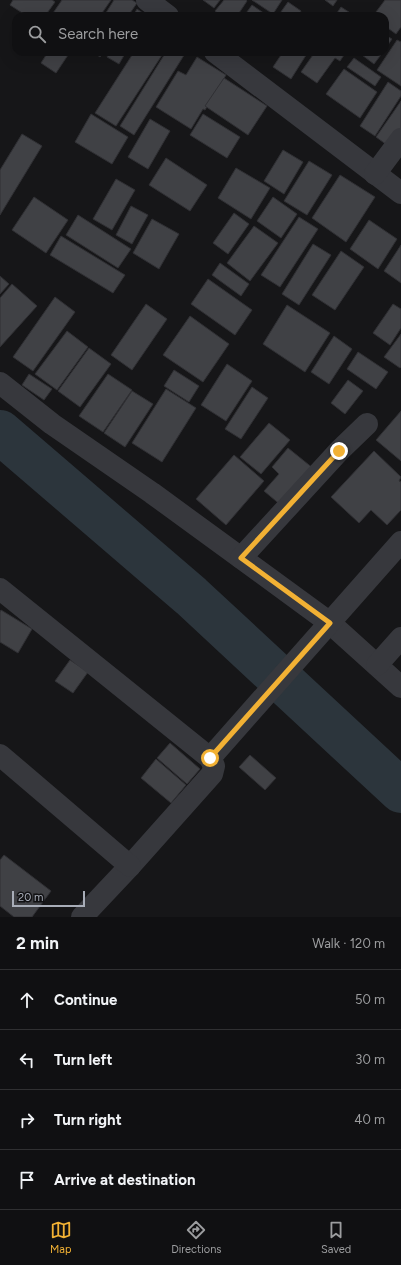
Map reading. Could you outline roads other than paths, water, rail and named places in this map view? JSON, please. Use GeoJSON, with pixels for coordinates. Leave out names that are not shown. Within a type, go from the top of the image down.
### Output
{"type":"FeatureCollection","features":[{"type":"Feature","properties":{"kind":"street"},"geometry":{"type":"LineString","coordinates":[[147,0],[163,12]]}},
{"type":"Feature","properties":{"kind":"street"},"geometry":{"type":"LineString","coordinates":[[220,56],[401,193]]}},
{"type":"Feature","properties":{"kind":"street"},"geometry":{"type":"LineString","coordinates":[[375,174],[401,139]]}},
{"type":"Feature","properties":{"kind":"street"},"geometry":{"type":"LineString","coordinates":[[0,383],[52,424],[152,493],[241,558],[324,628],[377,665],[401,687]]}},
{"type":"Feature","properties":{"kind":"street"},"geometry":{"type":"LineString","coordinates":[[241,558],[339,451],[367,424]]}},
{"type":"Feature","properties":{"kind":"street"},"geometry":{"type":"LineString","coordinates":[[210,758],[401,542]]}},
{"type":"Feature","properties":{"kind":"street"},"geometry":{"type":"LineString","coordinates":[[0,589],[210,758],[214,766],[212,774],[130,866],[82,917]]}},
{"type":"Feature","properties":{"kind":"street"},"geometry":{"type":"LineString","coordinates":[[377,665],[401,638]]}},
{"type":"Feature","properties":{"kind":"street"},"geometry":{"type":"LineString","coordinates":[[0,755],[130,866]]}},
{"type":"Feature","properties":{"kind":"waterway"},"geometry":{"type":"LineString","coordinates":[[0,432],[191,596],[401,791]]}}]}
